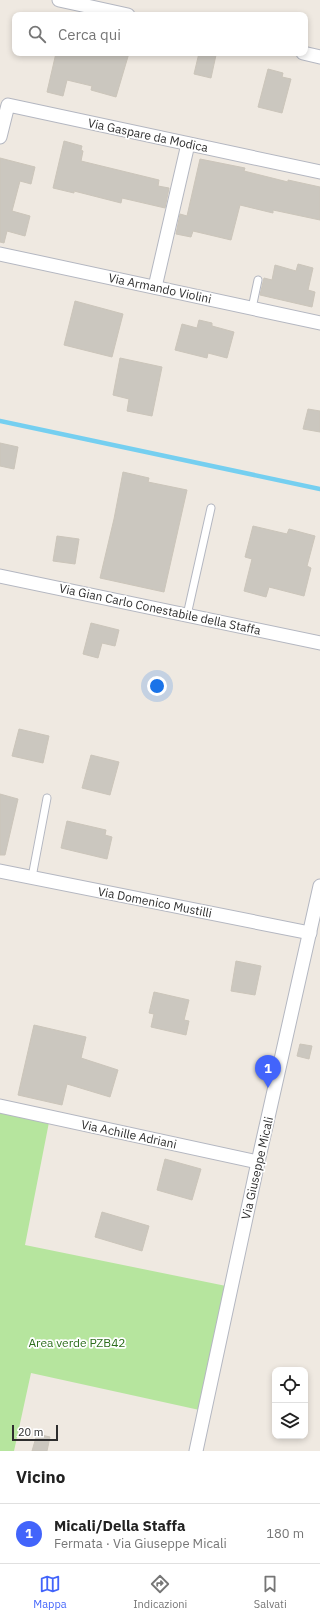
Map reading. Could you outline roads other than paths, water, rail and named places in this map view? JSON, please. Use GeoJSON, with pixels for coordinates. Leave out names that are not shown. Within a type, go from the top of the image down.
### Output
{"type":"FeatureCollection","features":[{"type":"Feature","properties":{"kind":"street"},"geometry":{"type":"LineString","coordinates":[[59,0],[114,12]]}},
{"type":"Feature","properties":{"kind":"street"},"geometry":{"type":"LineString","coordinates":[[308,54],[320,57]]}},
{"type":"Feature","properties":{"kind":"street","name":"Via Gaspare da Modica"},"geometry":{"type":"LineString","coordinates":[[0,137],[8,105],[320,172]]}},
{"type":"Feature","properties":{"kind":"street"},"geometry":{"type":"LineString","coordinates":[[155,288],[188,144]]}},
{"type":"Feature","properties":{"kind":"street","name":"Via Armando Violini"},"geometry":{"type":"LineString","coordinates":[[0,254],[320,323]]}},
{"type":"Feature","properties":{"kind":"street","name":"Via Gian Carlo Conestabile della Staffa"},"geometry":{"type":"LineString","coordinates":[[0,576],[320,643]]}},
{"type":"Feature","properties":{"kind":"street","name":"Via Domenico Mustilli"},"geometry":{"type":"LineString","coordinates":[[0,871],[310,933]]}},
{"type":"Feature","properties":{"kind":"street","name":"Via Giuseppe Micali"},"geometry":{"type":"LineString","coordinates":[[196,1451],[258,1162],[320,886]]}},
{"type":"Feature","properties":{"kind":"street","name":"Via Achille Adriani"},"geometry":{"type":"LineString","coordinates":[[0,1106],[258,1162]]}},
{"type":"Feature","properties":{"kind":"lane"},"geometry":{"type":"LineString","coordinates":[[252,308],[258,280]]}},
{"type":"Feature","properties":{"kind":"lane"},"geometry":{"type":"LineString","coordinates":[[187,615],[211,508]]}},
{"type":"Feature","properties":{"kind":"lane"},"geometry":{"type":"LineString","coordinates":[[32,877],[47,798]]}},
{"type":"Feature","properties":{"kind":"waterway"},"geometry":{"type":"LineString","coordinates":[[0,421],[320,489]]}},
{"type":"Feature","properties":{"kind":"place","name":"Micali/Della Staffa"},"geometry":{"type":"Point","coordinates":[268,1088]}},
{"type":"Feature","properties":{"kind":"park label","name":"Area verde PZB42"},"geometry":{"type":"Point","coordinates":[77,1342]}}]}
